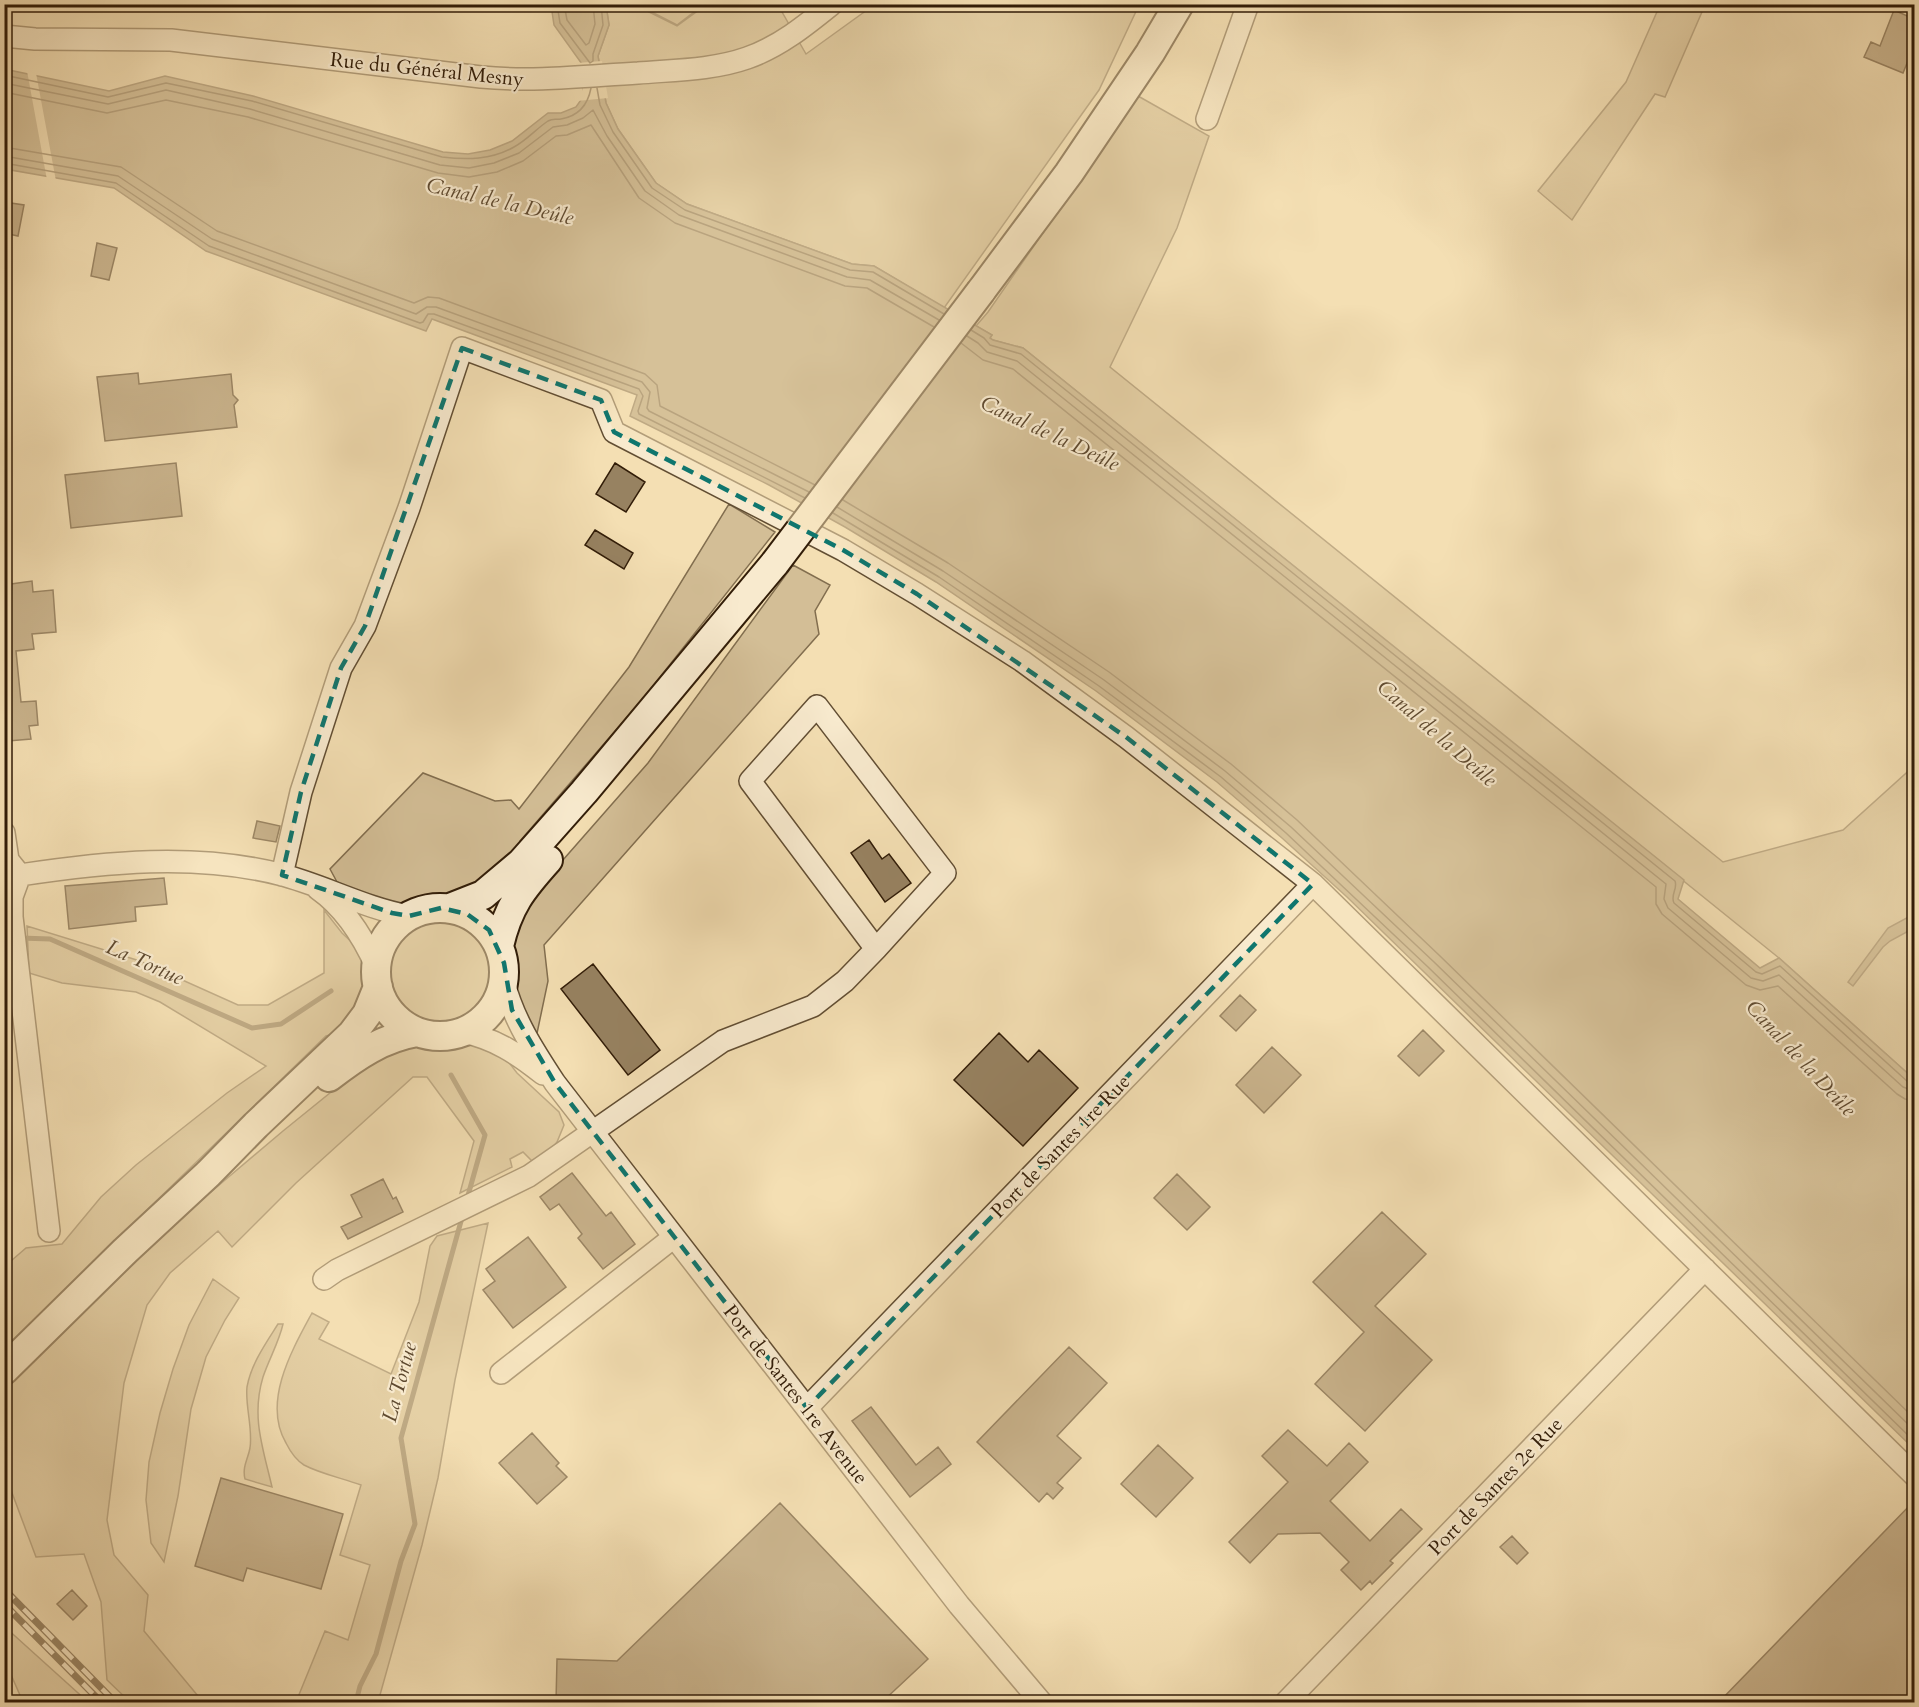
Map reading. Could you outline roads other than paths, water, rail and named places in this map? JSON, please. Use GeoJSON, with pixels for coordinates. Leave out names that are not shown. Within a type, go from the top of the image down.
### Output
{"type":"FeatureCollection","features":[{"type":"Feature","properties":{"kind":"main road"},"geometry":{"type":"LineString","coordinates":[[1069,173],[1132,62],[1161,4]]}},
{"type":"Feature","properties":{"kind":"main road"},"geometry":{"type":"LineString","coordinates":[[499,946],[504,922],[516,899],[623,775],[666,721],[775,563],[1069,173],[1150,53],[1179,4]]}},
{"type":"Feature","properties":{"kind":"main road"},"geometry":{"type":"LineString","coordinates":[[4,1370],[352,1034],[367,1014],[377,976],[380,951],[386,937],[396,925],[409,916],[425,910],[450,908],[483,896],[521,863],[584,792],[775,563]]}},
{"type":"Feature","properties":{"kind":"main road"},"geometry":{"type":"LineString","coordinates":[[377,976],[383,1001],[391,1014],[417,1032],[440,1036],[462,1032],[478,1024],[490,1013],[499,998],[504,982],[504,963],[499,946],[489,930],[475,918],[450,908]]}},
{"type":"Feature","properties":{"kind":"main road"},"geometry":{"type":"LineString","coordinates":[[208,1174],[354,1058],[389,1038],[417,1032]]}},
{"type":"Feature","properties":{"kind":"street","name":"Rue du Général Mesny"},"geometry":{"type":"LineString","coordinates":[[4,36],[45,39],[171,40],[481,77],[512,80],[549,79],[716,66],[746,58],[778,43],[832,4]]}},
{"type":"Feature","properties":{"kind":"street"},"geometry":{"type":"LineString","coordinates":[[1207,119],[1248,4]]}},
{"type":"Feature","properties":{"kind":"street"},"geometry":{"type":"LineString","coordinates":[[292,877],[301,792],[341,668],[369,616],[409,508],[462,348],[601,400],[614,432],[843,550],[917,594],[1022,661],[1126,737],[1313,884],[1914,1475]]}},
{"type":"Feature","properties":{"kind":"street"},"geometry":{"type":"LineString","coordinates":[[324,1279],[337,1270],[450,1216],[542,1168],[723,1041],[813,1006],[845,981],[876,949],[945,873],[817,706],[750,781],[876,949]]}},
{"type":"Feature","properties":{"kind":"street"},"geometry":{"type":"LineString","coordinates":[[4,833],[8,860],[20,874]]}},
{"type":"Feature","properties":{"kind":"street"},"geometry":{"type":"LineString","coordinates":[[20,874],[133,863],[219,862],[292,877],[383,911],[409,916]]}},
{"type":"Feature","properties":{"kind":"street"},"geometry":{"type":"LineString","coordinates":[[20,874],[12,897],[12,916],[49,1231]]}},
{"type":"Feature","properties":{"kind":"street"},"geometry":{"type":"LineString","coordinates":[[292,877],[326,895],[338,907],[365,942],[377,976]]}},
{"type":"Feature","properties":{"kind":"street","name":"Port de Santes 1re Rue"},"geometry":{"type":"LineString","coordinates":[[807,1408],[1313,884]]}},
{"type":"Feature","properties":{"kind":"street"},"geometry":{"type":"LineString","coordinates":[[504,982],[508,1000],[519,1025],[555,1083]]}},
{"type":"Feature","properties":{"kind":"street"},"geometry":{"type":"LineString","coordinates":[[462,1032],[486,1037],[501,1044],[555,1083]]}},
{"type":"Feature","properties":{"kind":"street","name":"Port de Santes 1re Avenue"},"geometry":{"type":"LineString","coordinates":[[555,1083],[984,1636],[1041,1702]]}},
{"type":"Feature","properties":{"kind":"street"},"geometry":{"type":"LineString","coordinates":[[501,1373],[674,1237]]}},
{"type":"Feature","properties":{"kind":"street","name":"Port de Santes 2e Rue"},"geometry":{"type":"LineString","coordinates":[[1286,1702],[1705,1269]]}},
{"type":"Feature","properties":{"kind":"water","name":"Canal de la Deûle"},"geometry":{"type":"Polygon","coordinates":[[[551,5],[606,5],[609,25],[598,56],[606,103],[618,129],[656,183],[687,204],[852,264],[874,266],[992,335],[990,338],[993,340],[1023,348],[1684,880],[1678,899],[1760,968],[1779,958],[1914,1079],[1914,1449],[1347,897],[1282,838],[1217,782],[1096,691],[936,582],[845,527],[769,485],[630,416],[637,395],[432,319],[426,331],[206,251],[114,188],[5,169],[4,69],[109,91],[165,76],[253,96],[443,152],[468,154],[490,150],[512,141],[548,113],[561,113],[576,107],[583,97],[582,64],[554,25],[551,5]]]}},
{"type":"Feature","properties":{"kind":"water"},"geometry":{"type":"Polygon","coordinates":[[[1914,914],[1914,928],[1883,947],[1853,986],[1848,982],[1888,928],[1914,914]]]}},
{"type":"Feature","properties":{"kind":"waterway","name":"La Tortue"},"geometry":{"type":"LineString","coordinates":[[20,938],[50,939],[252,1028],[281,1024],[331,991]]}},
{"type":"Feature","properties":{"kind":"waterway","name":"La Tortue"},"geometry":{"type":"LineString","coordinates":[[451,1075],[485,1135],[467,1199]]}},
{"type":"Feature","properties":{"kind":"waterway","name":"La Tortue"},"geometry":{"type":"LineString","coordinates":[[356,1702],[360,1686],[376,1654],[401,1561],[415,1524],[401,1438],[463,1214]]}},
{"type":"Feature","properties":{"kind":"railway"},"geometry":{"type":"LineString","coordinates":[[4,1589],[115,1702]]}},
{"type":"Feature","properties":{"kind":"railway"},"geometry":{"type":"LineString","coordinates":[[4,1604],[101,1702]]}}]}
